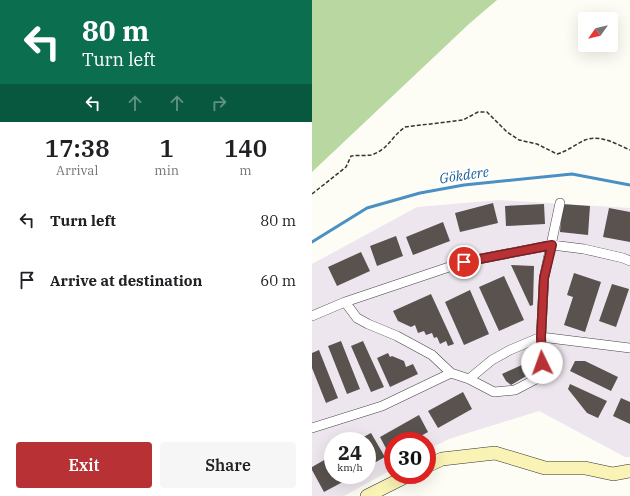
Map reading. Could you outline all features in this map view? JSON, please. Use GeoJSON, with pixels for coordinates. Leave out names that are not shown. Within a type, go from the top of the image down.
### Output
{"type":"FeatureCollection","features":[{"type":"Feature","properties":{"kind":"street"},"geometry":{"type":"LineString","coordinates":[[345,302],[357,318],[397,336],[432,355],[451,373],[469,379],[494,392],[515,390],[536,379],[542,363],[541,337],[544,278],[560,203]]}},
{"type":"Feature","properties":{"kind":"street"},"geometry":{"type":"LineString","coordinates":[[312,316],[345,302],[464,262],[552,245],[584,249],[630,261]]}},
{"type":"Feature","properties":{"kind":"street"},"geometry":{"type":"LineString","coordinates":[[469,379],[492,360],[510,350],[541,337],[630,348]]}},
{"type":"Feature","properties":{"kind":"street"},"geometry":{"type":"LineString","coordinates":[[312,428],[382,406],[451,373]]}},
{"type":"Feature","properties":{"kind":"street"},"geometry":{"type":"LineString","coordinates":[[436,462],[442,459],[494,453],[545,468],[585,468],[613,474],[630,471]]}},
{"type":"Feature","properties":{"kind":"street"},"geometry":{"type":"LineString","coordinates":[[367,496],[392,484]]}},
{"type":"Feature","properties":{"kind":"path"},"geometry":{"type":"LineString","coordinates":[[312,194],[346,167],[352,156],[369,155],[385,148],[398,132],[405,127],[463,120],[478,112],[487,112],[507,132],[519,140],[537,144],[557,154],[567,151],[585,140],[594,138],[607,140],[630,150]]}},
{"type":"Feature","properties":{"kind":"shaded area"},"geometry":{"type":"Polygon","coordinates":[[[499,200],[630,208],[630,457],[625,457],[539,411],[449,439],[436,446],[436,432],[384,432],[384,474],[376,478],[376,432],[324,432],[324,484],[366,484],[344,496],[312,496],[312,264],[417,207],[499,200]]]}},
{"type":"Feature","properties":{"kind":"green space"},"geometry":{"type":"Polygon","coordinates":[[[312,0],[497,0],[470,23],[312,172],[312,0]]]}},
{"type":"Feature","properties":{"kind":"building"},"geometry":{"type":"Polygon","coordinates":[[[493,203],[498,223],[460,232],[455,213],[493,203]]]}},
{"type":"Feature","properties":{"kind":"building"},"geometry":{"type":"Polygon","coordinates":[[[544,204],[545,224],[506,226],[505,206],[544,204]]]}},
{"type":"Feature","properties":{"kind":"building"},"geometry":{"type":"Polygon","coordinates":[[[562,204],[590,206],[588,235],[560,232],[562,204]]]}},
{"type":"Feature","properties":{"kind":"building"},"geometry":{"type":"Polygon","coordinates":[[[609,208],[630,212],[630,242],[603,237],[609,208]]]}},
{"type":"Feature","properties":{"kind":"building"},"geometry":{"type":"Polygon","coordinates":[[[443,222],[450,241],[413,255],[406,237],[443,222]]]}},
{"type":"Feature","properties":{"kind":"building"},"geometry":{"type":"Polygon","coordinates":[[[396,236],[403,256],[377,266],[370,246],[396,236]]]}},
{"type":"Feature","properties":{"kind":"building"},"geometry":{"type":"Polygon","coordinates":[[[361,252],[370,271],[337,286],[328,267],[361,252]]]}},
{"type":"Feature","properties":{"kind":"building"},"geometry":{"type":"Polygon","coordinates":[[[511,265],[534,266],[533,305],[530,306],[511,265]]]}},
{"type":"Feature","properties":{"kind":"building"},"geometry":{"type":"Polygon","coordinates":[[[574,273],[601,282],[585,332],[564,325],[573,297],[567,295],[574,273]]]}},
{"type":"Feature","properties":{"kind":"building"},"geometry":{"type":"Polygon","coordinates":[[[504,276],[524,320],[499,331],[479,287],[504,276]]]}},
{"type":"Feature","properties":{"kind":"building"},"geometry":{"type":"Polygon","coordinates":[[[612,284],[629,289],[616,327],[599,321],[612,284]]]}},
{"type":"Feature","properties":{"kind":"building"},"geometry":{"type":"Polygon","coordinates":[[[470,290],[489,334],[464,345],[445,302],[470,290]]]}},
{"type":"Feature","properties":{"kind":"building"},"geometry":{"type":"Polygon","coordinates":[[[431,294],[454,344],[448,346],[446,341],[440,344],[437,337],[434,338],[432,333],[426,335],[424,331],[418,333],[415,325],[411,327],[398,321],[393,311],[431,294]]]}},
{"type":"Feature","properties":{"kind":"building"},"geometry":{"type":"Polygon","coordinates":[[[341,341],[360,389],[347,394],[328,346],[341,341]]]}},
{"type":"Feature","properties":{"kind":"building"},"geometry":{"type":"Polygon","coordinates":[[[363,341],[384,387],[371,392],[351,346],[363,341]]]}},
{"type":"Feature","properties":{"kind":"building"},"geometry":{"type":"Polygon","coordinates":[[[319,350],[338,398],[326,403],[312,368],[312,353],[319,350]]]}},
{"type":"Feature","properties":{"kind":"building"},"geometry":{"type":"Polygon","coordinates":[[[388,353],[390,357],[392,356],[404,361],[406,367],[413,364],[418,374],[390,387],[377,358],[388,353]]]}},
{"type":"Feature","properties":{"kind":"building"},"geometry":{"type":"Polygon","coordinates":[[[535,359],[540,368],[511,385],[506,381],[502,374],[535,359]]]}},
{"type":"Feature","properties":{"kind":"building"},"geometry":{"type":"Polygon","coordinates":[[[575,361],[585,361],[618,377],[611,391],[570,371],[575,361]]]}},
{"type":"Feature","properties":{"kind":"building"},"geometry":{"type":"Polygon","coordinates":[[[570,384],[607,401],[598,418],[587,413],[568,389],[570,384]]]}},
{"type":"Feature","properties":{"kind":"building"},"geometry":{"type":"Polygon","coordinates":[[[463,392],[472,409],[438,428],[428,411],[463,392]]]}},
{"type":"Feature","properties":{"kind":"building"},"geometry":{"type":"Polygon","coordinates":[[[621,398],[630,402],[630,424],[613,416],[621,398]]]}},
{"type":"Feature","properties":{"kind":"building"},"geometry":{"type":"Polygon","coordinates":[[[419,415],[428,432],[389,432],[419,415]]]}},
{"type":"Feature","properties":{"kind":"building"},"geometry":{"type":"Polygon","coordinates":[[[384,435],[384,445],[380,437],[384,435]]]}},
{"type":"Feature","properties":{"kind":"building"},"geometry":{"type":"Polygon","coordinates":[[[376,442],[384,455],[384,458],[376,462],[376,442]]]}},
{"type":"Feature","properties":{"kind":"building"},"geometry":{"type":"Polygon","coordinates":[[[324,460],[324,484],[339,484],[324,492],[312,470],[312,467],[324,460]]]}},
{"type":"Feature","properties":{"kind":"waterway","name":"Gökdere"},"geometry":{"type":"LineString","coordinates":[[312,242],[367,208],[420,193],[464,185],[572,174],[630,185]]}},
{"type":"Feature","properties":{"kind":"route"},"geometry":{"type":"LineString","coordinates":[[464,262],[552,245],[544,278],[541,337],[542,363]]}}]}
